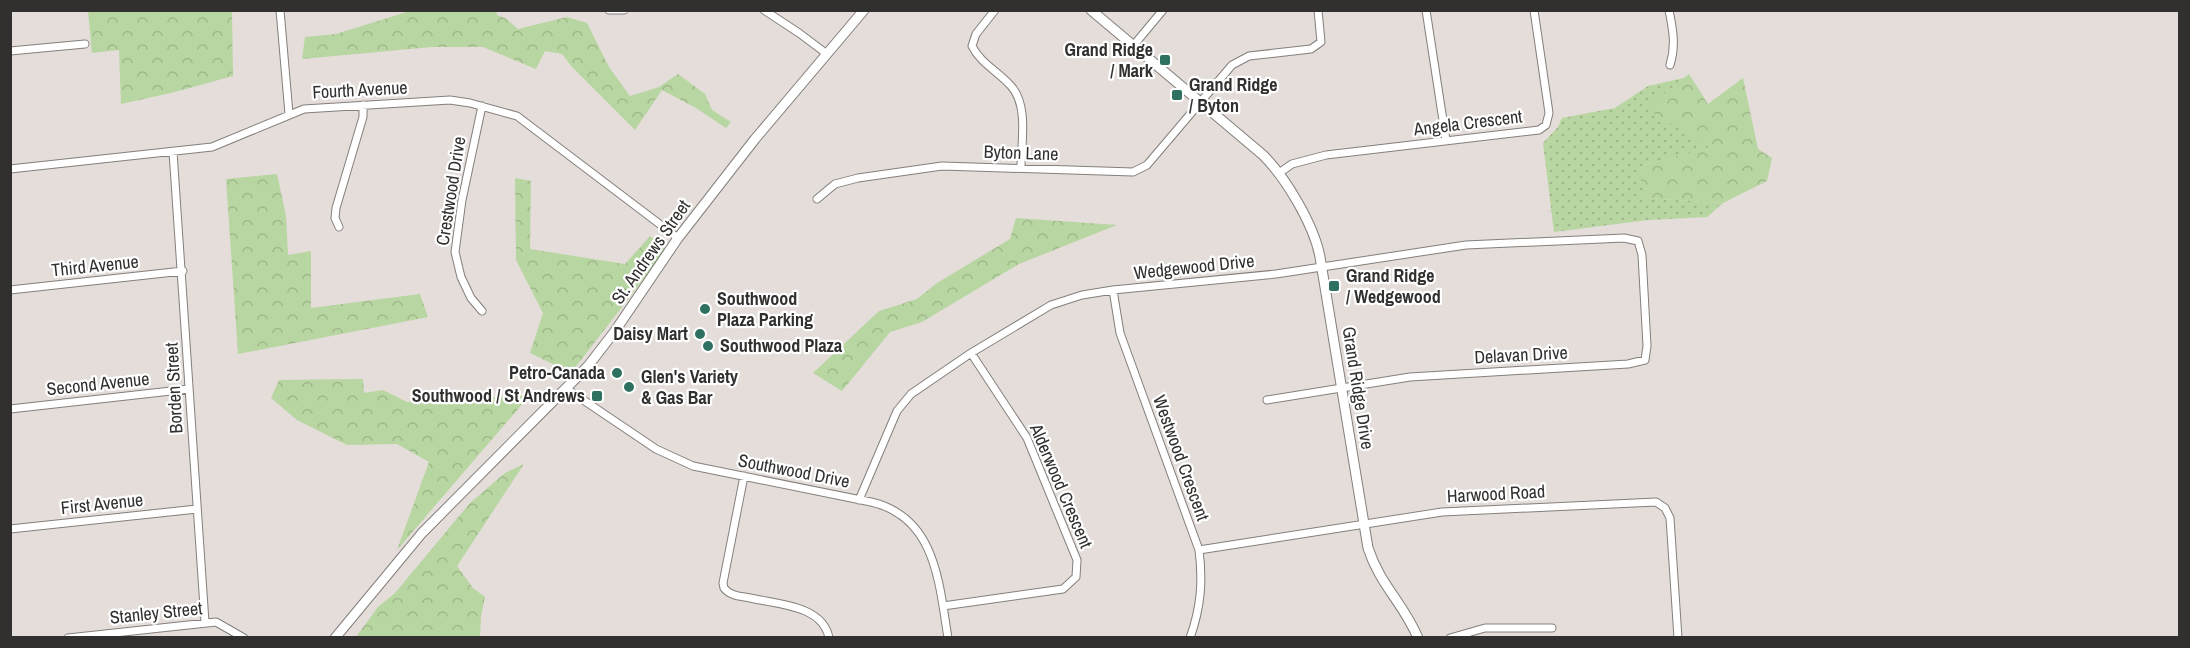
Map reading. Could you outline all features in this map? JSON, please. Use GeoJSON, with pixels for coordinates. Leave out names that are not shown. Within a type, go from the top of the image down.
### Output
{"type":"FeatureCollection","features":[{"type":"Feature","properties":{"kind":"main road","name":"St. Andrews Street"},"geometry":{"type":"LineString","coordinates":[[335,638],[422,533],[588,366],[615,331],[678,238],[755,139],[864,10]]}},
{"type":"Feature","properties":{"kind":"main road","name":"Grand Ridge Drive"},"geometry":{"type":"LineString","coordinates":[[1091,10],[1263,155],[1279,173],[1314,236],[1322,268],[1368,548],[1386,587],[1418,638]]}},
{"type":"Feature","properties":{"kind":"street"},"geometry":{"type":"LineString","coordinates":[[280,10],[289,114]]}},
{"type":"Feature","properties":{"kind":"street"},"geometry":{"type":"LineString","coordinates":[[609,10],[624,10]]}},
{"type":"Feature","properties":{"kind":"street"},"geometry":{"type":"LineString","coordinates":[[764,10],[827,54]]}},
{"type":"Feature","properties":{"kind":"street"},"geometry":{"type":"LineString","coordinates":[[995,10],[976,34],[972,46],[977,57],[1011,86],[1019,99],[1022,121],[1021,168]]}},
{"type":"Feature","properties":{"kind":"street"},"geometry":{"type":"LineString","coordinates":[[1133,46],[1163,10]]}},
{"type":"Feature","properties":{"kind":"street","name":"Byton Lane"},"geometry":{"type":"LineString","coordinates":[[817,199],[835,184],[858,178],[942,166],[1133,172],[1141,169],[1148,165],[1232,65],[1249,56],[1311,49],[1321,42],[1318,10]]}},
{"type":"Feature","properties":{"kind":"street"},"geometry":{"type":"LineString","coordinates":[[1426,10],[1446,140]]}},
{"type":"Feature","properties":{"kind":"street","name":"Angela Crescent"},"geometry":{"type":"LineString","coordinates":[[1279,173],[1292,164],[1326,155],[1539,130],[1546,125],[1549,113],[1534,10]]}},
{"type":"Feature","properties":{"kind":"street"},"geometry":{"type":"LineString","coordinates":[[1669,10],[1674,35],[1674,51],[1670,65]]}},
{"type":"Feature","properties":{"kind":"street"},"geometry":{"type":"LineString","coordinates":[[10,51],[85,44]]}},
{"type":"Feature","properties":{"kind":"street","name":"Fourth Avenue"},"geometry":{"type":"LineString","coordinates":[[10,169],[212,147],[304,109],[450,100],[517,116],[678,238]]}},
{"type":"Feature","properties":{"kind":"street"},"geometry":{"type":"LineString","coordinates":[[339,227],[335,218],[336,208],[363,117],[363,105]]}},
{"type":"Feature","properties":{"kind":"street","name":"Crestwood Drive"},"geometry":{"type":"LineString","coordinates":[[482,106],[462,200],[454,252],[461,277],[471,298],[482,311]]}},
{"type":"Feature","properties":{"kind":"street","name":"Borden Street"},"geometry":{"type":"LineString","coordinates":[[173,152],[206,622]]}},
{"type":"Feature","properties":{"kind":"street","name":"Wedgewood Drive"},"geometry":{"type":"LineString","coordinates":[[859,500],[897,411],[904,402],[971,353],[1051,304],[1113,290],[1276,274],[1466,245],[1624,238]]}},
{"type":"Feature","properties":{"kind":"street","name":"Delavan Drive"},"geometry":{"type":"LineString","coordinates":[[1267,400],[1410,376],[1628,364],[1645,360],[1647,346],[1642,255],[1638,241],[1624,238]]}},
{"type":"Feature","properties":{"kind":"street","name":"Third Avenue"},"geometry":{"type":"LineString","coordinates":[[10,290],[183,271]]}},
{"type":"Feature","properties":{"kind":"street","name":"Westwood Crescent"},"geometry":{"type":"LineString","coordinates":[[1113,290],[1120,333],[1199,550],[1202,574],[1201,595],[1190,638]]}},
{"type":"Feature","properties":{"kind":"street","name":"Alderwood Crescent"},"geometry":{"type":"LineString","coordinates":[[943,606],[1063,589],[1076,577],[1077,560],[1027,438],[971,353]]}},
{"type":"Feature","properties":{"kind":"street","name":"Second Avenue"},"geometry":{"type":"LineString","coordinates":[[10,409],[189,389]]}},
{"type":"Feature","properties":{"kind":"street","name":"Southwood Drive"},"geometry":{"type":"LineString","coordinates":[[567,389],[673,458],[693,466],[875,503],[896,513],[914,526],[933,557],[938,573],[948,638]]}},
{"type":"Feature","properties":{"kind":"street"},"geometry":{"type":"LineString","coordinates":[[744,476],[723,583],[724,588],[734,595],[806,611],[820,620],[827,631],[828,638]]}},
{"type":"Feature","properties":{"kind":"street","name":"Harwood Road"},"geometry":{"type":"LineString","coordinates":[[1199,550],[1442,512],[1656,502],[1665,508],[1670,518],[1678,638]]}},
{"type":"Feature","properties":{"kind":"street","name":"First Avenue"},"geometry":{"type":"LineString","coordinates":[[10,529],[197,509]]}},
{"type":"Feature","properties":{"kind":"street","name":"Stanley Street"},"geometry":{"type":"LineString","coordinates":[[68,638],[206,622],[216,622],[243,638]]}},
{"type":"Feature","properties":{"kind":"street"},"geometry":{"type":"LineString","coordinates":[[1450,638],[1485,628],[1552,628]]}},
{"type":"Feature","properties":{"kind":"green space"},"geometry":{"type":"Polygon","coordinates":[[[413,10],[496,11],[497,15],[505,18],[518,29],[567,17],[587,23],[609,67],[630,96],[659,87],[678,74],[705,94],[712,110],[731,122],[726,128],[696,108],[662,90],[635,130],[562,54],[545,51],[536,69],[483,47],[431,47],[302,59],[305,37],[336,34],[413,10]]]}},
{"type":"Feature","properties":{"kind":"green space"},"geometry":{"type":"Polygon","coordinates":[[[88,11],[232,11],[233,76],[121,104],[119,50],[92,53],[88,11]]]}},
{"type":"Feature","properties":{"kind":"green space"},"geometry":{"type":"Polygon","coordinates":[[[1689,74],[1708,104],[1743,78],[1758,149],[1772,158],[1767,181],[1723,203],[1645,198],[1548,212],[1638,167],[1708,147],[1645,108],[1689,74]]]}},
{"type":"Feature","properties":{"kind":"green space"},"geometry":{"type":"Polygon","coordinates":[[[1684,78],[1646,108],[1709,147],[1638,167],[1645,198],[1723,203],[1707,217],[1648,220],[1554,232],[1543,143],[1558,127],[1562,118],[1615,108],[1648,86],[1684,78]]]}},
{"type":"Feature","properties":{"kind":"green space"},"geometry":{"type":"Polygon","coordinates":[[[277,174],[286,216],[288,255],[311,251],[311,308],[420,294],[428,317],[238,354],[226,179],[277,174]]]}},
{"type":"Feature","properties":{"kind":"green space"},"geometry":{"type":"Polygon","coordinates":[[[515,178],[531,181],[530,249],[625,264],[650,236],[666,250],[571,373],[530,353],[543,313],[516,260],[515,178]]]}},
{"type":"Feature","properties":{"kind":"green space"},"geometry":{"type":"Polygon","coordinates":[[[1016,218],[1117,225],[1019,264],[922,322],[890,332],[842,391],[813,373],[879,311],[917,299],[937,283],[1010,239],[1016,218]]]}},
{"type":"Feature","properties":{"kind":"green space"},"geometry":{"type":"Polygon","coordinates":[[[363,379],[364,393],[383,390],[407,402],[530,395],[397,550],[429,462],[397,444],[347,445],[297,420],[271,398],[279,380],[363,379]]]}},
{"type":"Feature","properties":{"kind":"green space"},"geometry":{"type":"Polygon","coordinates":[[[524,464],[457,566],[473,588],[485,597],[480,637],[356,637],[378,607],[395,593],[470,503],[505,473],[524,464]]]}},
{"type":"Feature","properties":{"kind":"place","name":"Grand Ridge / Mark"},"geometry":{"type":"Point","coordinates":[1165,60]}},
{"type":"Feature","properties":{"kind":"place","name":"Grand Ridge / Byton"},"geometry":{"type":"Point","coordinates":[1177,95]}},
{"type":"Feature","properties":{"kind":"place","name":"Grand Ridge / Wedgewood"},"geometry":{"type":"Point","coordinates":[1334,286]}},
{"type":"Feature","properties":{"kind":"place","name":"Southwood Plaza Parking"},"geometry":{"type":"Point","coordinates":[705,309]}},
{"type":"Feature","properties":{"kind":"place","name":"Daisy Mart"},"geometry":{"type":"Point","coordinates":[700,334]}},
{"type":"Feature","properties":{"kind":"place","name":"Southwood Plaza"},"geometry":{"type":"Point","coordinates":[708,346]}},
{"type":"Feature","properties":{"kind":"place","name":"Petro-Canada"},"geometry":{"type":"Point","coordinates":[617,373]}},
{"type":"Feature","properties":{"kind":"place","name":"Glen's Variety & Gas Bar"},"geometry":{"type":"Point","coordinates":[629,387]}},
{"type":"Feature","properties":{"kind":"place","name":"Southwood / St Andrews"},"geometry":{"type":"Point","coordinates":[597,396]}}]}
